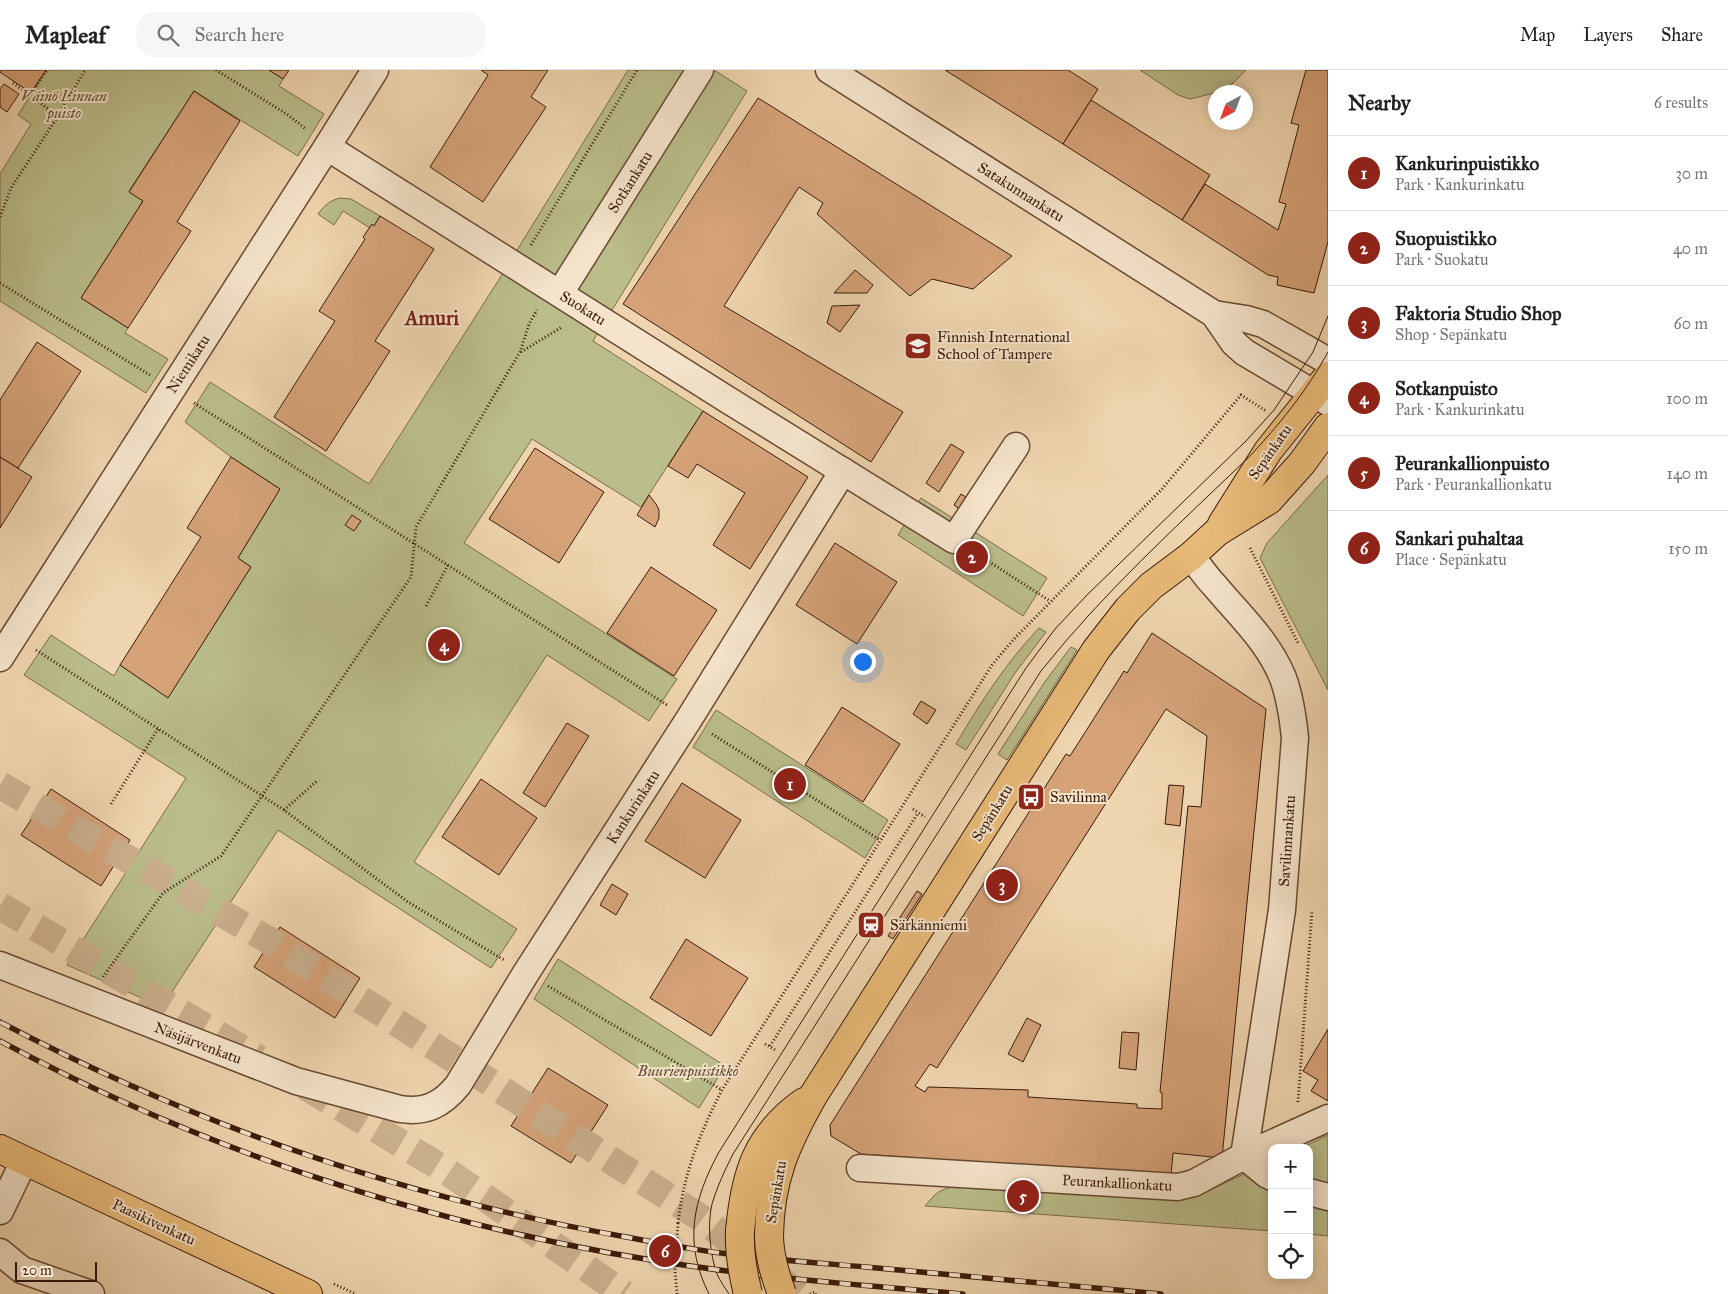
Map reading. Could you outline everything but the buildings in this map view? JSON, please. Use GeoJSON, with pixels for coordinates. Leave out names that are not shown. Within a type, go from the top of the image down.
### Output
{"type":"FeatureCollection","features":[{"type":"Feature","properties":{"kind":"main road","name":"Sepänkatu"},"geometry":{"type":"LineString","coordinates":[[1217,532],[1268,452],[1323,391]]}},
{"type":"Feature","properties":{"kind":"main road","name":"Sepänkatu"},"geometry":{"type":"LineString","coordinates":[[782,1294],[773,1267],[769,1246],[772,1202],[787,1144],[813,1096],[1096,650],[1128,609],[1151,586],[1191,556],[1217,532],[1269,500],[1302,462],[1328,427]]}},
{"type":"Feature","properties":{"kind":"main road","name":"Sepänkatu"},"geometry":{"type":"LineString","coordinates":[[748,1294],[740,1240],[742,1205],[747,1179],[756,1156],[774,1127],[790,1112],[813,1096]]}},
{"type":"Feature","properties":{"kind":"main road","name":"Paasikivenkatu"},"geometry":{"type":"LineString","coordinates":[[12,1155],[308,1294]]}},
{"type":"Feature","properties":{"kind":"street","name":"Niemikatu"},"geometry":{"type":"LineString","coordinates":[[0,658],[182,395],[374,70]]}},
{"type":"Feature","properties":{"kind":"street","name":"Sotkankatu"},"geometry":{"type":"LineString","coordinates":[[560,293],[700,70]]}},
{"type":"Feature","properties":{"kind":"street","name":"Satakunnankatu"},"geometry":{"type":"LineString","coordinates":[[829,70],[1214,314],[1234,342],[1244,352],[1323,391]]}},
{"type":"Feature","properties":{"kind":"street","name":"Suokatu"},"geometry":{"type":"LineString","coordinates":[[328,147],[954,540]]}},
{"type":"Feature","properties":{"kind":"street","name":"Satakunnankatu"},"geometry":{"type":"LineString","coordinates":[[1214,314],[1263,324],[1328,360]]}},
{"type":"Feature","properties":{"kind":"street"},"geometry":{"type":"LineString","coordinates":[[954,540],[1016,446]]}},
{"type":"Feature","properties":{"kind":"street","name":"Kankurinkatu"},"geometry":{"type":"LineString","coordinates":[[400,1109],[414,1112],[432,1106],[450,1095],[458,1085],[526,973],[689,719],[843,471]]}},
{"type":"Feature","properties":{"kind":"street","name":"Savilinnankatu"},"geometry":{"type":"LineString","coordinates":[[1191,556],[1214,586],[1260,638],[1272,656],[1283,679],[1292,710],[1295,738],[1282,910],[1244,1156]]}},
{"type":"Feature","properties":{"kind":"street","name":"Näsijärvenkatu"},"geometry":{"type":"LineString","coordinates":[[0,965],[296,1081],[400,1109]]}},
{"type":"Feature","properties":{"kind":"street","name":"Peurankallionkatu"},"geometry":{"type":"LineString","coordinates":[[860,1168],[1178,1188],[1194,1183],[1244,1156],[1328,1118]]}},
{"type":"Feature","properties":{"kind":"street"},"geometry":{"type":"LineString","coordinates":[[0,1211],[12,1155]]}},
{"type":"Feature","properties":{"kind":"street"},"geometry":{"type":"LineString","coordinates":[[1244,1156],[1268,1175]]}},
{"type":"Feature","properties":{"kind":"street"},"geometry":{"type":"LineString","coordinates":[[1313,1193],[1328,1197]]}},
{"type":"Feature","properties":{"kind":"street"},"geometry":{"type":"LineString","coordinates":[[0,1252],[22,1270],[91,1294]]}},
{"type":"Feature","properties":{"kind":"path"},"geometry":{"type":"LineString","coordinates":[[30,95],[47,70]]}},
{"type":"Feature","properties":{"kind":"path"},"geometry":{"type":"LineString","coordinates":[[0,217],[11,188],[58,116],[85,70]]}},
{"type":"Feature","properties":{"kind":"path"},"geometry":{"type":"LineString","coordinates":[[216,70],[288,115],[328,147]]}},
{"type":"Feature","properties":{"kind":"path"},"geometry":{"type":"LineString","coordinates":[[517,266],[637,70]]}},
{"type":"Feature","properties":{"kind":"path"},"geometry":{"type":"LineString","coordinates":[[13,83],[58,116]]}},
{"type":"Feature","properties":{"kind":"path"},"geometry":{"type":"LineString","coordinates":[[0,282],[182,395],[880,840]]}},
{"type":"Feature","properties":{"kind":"path"},"geometry":{"type":"LineString","coordinates":[[89,1001],[101,979],[162,893],[221,856],[411,577],[416,527],[520,352],[529,324],[537,309],[530,305]]}},
{"type":"Feature","properties":{"kind":"path"},"geometry":{"type":"LineString","coordinates":[[520,352],[589,311]]}},
{"type":"Feature","properties":{"kind":"path"},"geometry":{"type":"LineString","coordinates":[[182,395],[196,395]]}},
{"type":"Feature","properties":{"kind":"path"},"geometry":{"type":"LineString","coordinates":[[677,1294],[675,1271],[678,1223],[684,1187],[696,1144],[722,1090],[992,665],[1050,601],[1162,489],[1241,395],[1259,407]]}},
{"type":"Feature","properties":{"kind":"path"},"geometry":{"type":"LineString","coordinates":[[954,540],[1050,601]]}},
{"type":"Feature","properties":{"kind":"path"},"geometry":{"type":"LineString","coordinates":[[426,606],[448,566]]}},
{"type":"Feature","properties":{"kind":"path"},"geometry":{"type":"LineString","coordinates":[[14,636],[284,810],[408,902],[722,1090]]}},
{"type":"Feature","properties":{"kind":"path"},"geometry":{"type":"LineString","coordinates":[[111,804],[158,729]]}},
{"type":"Feature","properties":{"kind":"path"},"geometry":{"type":"LineString","coordinates":[[284,810],[317,781]]}},
{"type":"Feature","properties":{"kind":"path"},"geometry":{"type":"LineString","coordinates":[[913,809],[925,817]]}},
{"type":"Feature","properties":{"kind":"path"},"geometry":{"type":"LineString","coordinates":[[777,1051],[768,1045],[918,813]]}},
{"type":"Feature","properties":{"kind":"path"},"geometry":{"type":"LineString","coordinates":[[810,1294],[815,1292],[816,1294]]}},
{"type":"Feature","properties":{"kind":"green space","name":"Väinö Linnan puisto"},"geometry":{"type":"Polygon","coordinates":[[[46,70],[269,70],[283,79],[279,86],[324,114],[298,156],[194,91],[129,191],[143,201],[81,298],[128,328],[125,333],[168,359],[146,393],[0,301],[0,174],[31,124],[18,115],[46,70]]]}},
{"type":"Feature","properties":{"kind":"green space"},"geometry":{"type":"Polygon","coordinates":[[[628,70],[714,70],[747,91],[593,341],[703,411],[641,507],[532,439],[464,543],[677,679],[649,721],[547,655],[414,862],[517,929],[491,968],[278,830],[162,1007],[67,965],[186,778],[24,675],[51,635],[114,676],[120,665],[168,697],[251,567],[238,558],[280,489],[231,457],[185,422],[210,382],[369,484],[498,281],[628,70]]]}},
{"type":"Feature","properties":{"kind":"green space"},"geometry":{"type":"Polygon","coordinates":[[[1140,70],[1246,70],[1230,85],[1208,85],[1208,94],[1190,99],[1178,95],[1140,70]]]}},
{"type":"Feature","properties":{"kind":"green space"},"geometry":{"type":"Polygon","coordinates":[[[340,198],[351,199],[380,216],[374,226],[372,224],[370,228],[343,211],[334,225],[318,214],[333,200],[340,198]]]}},
{"type":"Feature","properties":{"kind":"green space"},"geometry":{"type":"Polygon","coordinates":[[[1328,475],[1328,690],[1260,558],[1267,543],[1328,475]]]}},
{"type":"Feature","properties":{"kind":"green space"},"geometry":{"type":"Polygon","coordinates":[[[921,498],[1047,578],[1023,616],[898,535],[921,498]]]}},
{"type":"Feature","properties":{"kind":"green space"},"geometry":{"type":"Polygon","coordinates":[[[1039,628],[1046,632],[1015,673],[966,750],[956,744],[994,684],[1015,655],[1039,628]]]}},
{"type":"Feature","properties":{"kind":"green space"},"geometry":{"type":"Polygon","coordinates":[[[1071,647],[1077,650],[1007,760],[998,754],[1044,683],[1071,647]]]}},
{"type":"Feature","properties":{"kind":"green space"},"geometry":{"type":"Polygon","coordinates":[[[716,710],[888,820],[865,858],[693,747],[716,710]]]}},
{"type":"Feature","properties":{"kind":"green space","name":"Buurienpuistikko"},"geometry":{"type":"Polygon","coordinates":[[[558,959],[725,1066],[699,1108],[534,999],[558,959]]]}},
{"type":"Feature","properties":{"kind":"green space"},"geometry":{"type":"Polygon","coordinates":[[[1328,1135],[1328,1236],[1313,1234],[1313,1144],[1309,1144],[1328,1135]]]}},
{"type":"Feature","properties":{"kind":"green space"},"geometry":{"type":"Polygon","coordinates":[[[1268,1163],[1268,1231],[925,1206],[938,1192],[957,1186],[1181,1200],[1201,1194],[1268,1163]]]}},
{"type":"Feature","properties":{"kind":"tunnel"},"geometry":{"type":"LineString","coordinates":[[0,785],[265,938],[701,1218],[798,1294]]}},
{"type":"Feature","properties":{"kind":"tunnel"},"geometry":{"type":"LineString","coordinates":[[0,906],[259,1059]]}},
{"type":"Feature","properties":{"kind":"tunnel"},"geometry":{"type":"LineString","coordinates":[[305,1086],[445,1170],[624,1294]]}},
{"type":"Feature","properties":{"kind":"tram line"},"geometry":{"type":"LineString","coordinates":[[709,1294],[696,1257],[694,1222],[703,1187],[719,1152],[1026,668],[1055,629],[1087,595],[1246,441],[1274,410],[1313,352],[1328,316]]}},
{"type":"Feature","properties":{"kind":"tram line"},"geometry":{"type":"LineString","coordinates":[[729,1294],[718,1277],[711,1249],[710,1212],[721,1179],[733,1154],[1041,671],[1115,587],[1260,445],[1302,394],[1328,352]]}},
{"type":"Feature","properties":{"kind":"railway"},"geometry":{"type":"LineString","coordinates":[[0,1022],[75,1060],[227,1126],[383,1180],[463,1202],[544,1221],[677,1246],[745,1256],[1161,1294]]}},
{"type":"Feature","properties":{"kind":"railway"},"geometry":{"type":"LineString","coordinates":[[0,1041],[85,1084],[173,1123],[262,1159],[353,1189],[445,1216],[538,1239],[632,1257],[756,1275],[963,1294]]}},
{"type":"Feature","properties":{"kind":"place","name":"Finnish International School of Tampere"},"geometry":{"type":"Point","coordinates":[918,346]}},
{"type":"Feature","properties":{"kind":"place","name":"Suopuistikko"},"geometry":{"type":"Point","coordinates":[972,557]}},
{"type":"Feature","properties":{"kind":"place","name":"Sotkanpuisto"},"geometry":{"type":"Point","coordinates":[444,645]}},
{"type":"Feature","properties":{"kind":"place","name":"Kankurinpuistikko"},"geometry":{"type":"Point","coordinates":[790,784]}},
{"type":"Feature","properties":{"kind":"place","name":"Savilinna"},"geometry":{"type":"Point","coordinates":[1031,797]}},
{"type":"Feature","properties":{"kind":"place","name":"Faktoria Studio Shop"},"geometry":{"type":"Point","coordinates":[1002,885]}},
{"type":"Feature","properties":{"kind":"place","name":"Särkänniemi"},"geometry":{"type":"Point","coordinates":[871,925]}},
{"type":"Feature","properties":{"kind":"place","name":"Peurankallionpuisto"},"geometry":{"type":"Point","coordinates":[1023,1196]}},
{"type":"Feature","properties":{"kind":"place","name":"Sankari puhaltaa"},"geometry":{"type":"Point","coordinates":[665,1251]}},
{"type":"Feature","properties":{"kind":"district","name":"Amuri"},"geometry":{"type":"Point","coordinates":[432,318]}}]}
